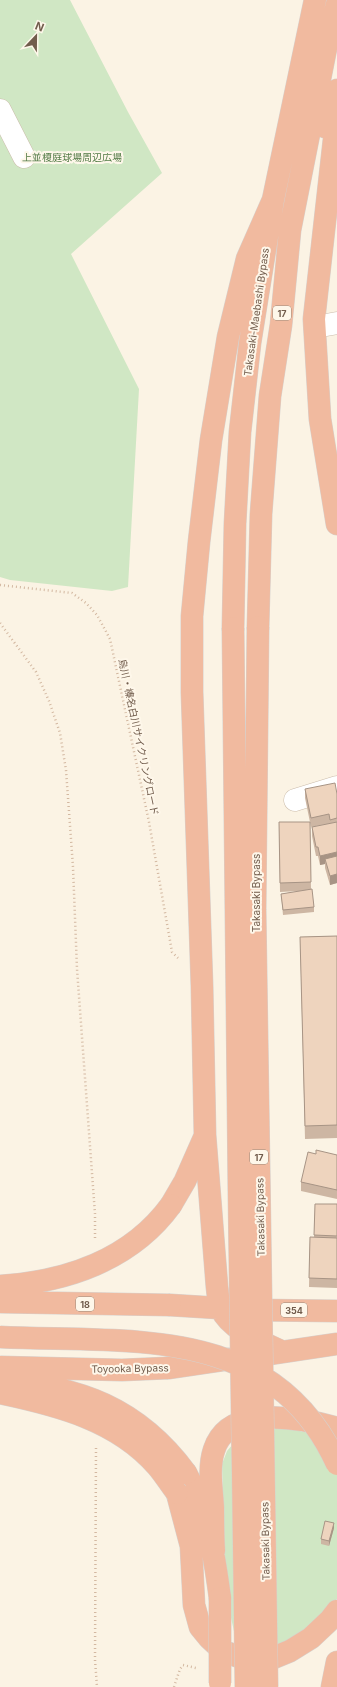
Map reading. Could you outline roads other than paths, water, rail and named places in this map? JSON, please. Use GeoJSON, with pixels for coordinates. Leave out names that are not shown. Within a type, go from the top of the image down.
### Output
{"type":"FeatureCollection","features":[{"type":"Feature","properties":{"kind":"highway","name":"Takasaki-Maebashi Bypass"},"geometry":{"type":"LineString","coordinates":[[233,628],[234,524],[240,432],[250,342],[273,200],[315,0]]}},
{"type":"Feature","properties":{"kind":"highway","name":"17"},"geometry":{"type":"LineString","coordinates":[[281,325],[290,230],[328,38],[337,4]]}},
{"type":"Feature","properties":{"kind":"highway"},"geometry":{"type":"LineString","coordinates":[[281,325],[320,141],[337,90]]}},
{"type":"Feature","properties":{"kind":"highway"},"geometry":{"type":"LineString","coordinates":[[337,112],[314,319],[320,419],[332,468],[337,524]]}},
{"type":"Feature","properties":{"kind":"highway","name":"17"},"geometry":{"type":"LineString","coordinates":[[221,1309],[217,1287],[205,1135],[202,986],[192,692],[192,616],[211,440],[228,337],[248,259],[273,200]]}},
{"type":"Feature","properties":{"kind":"highway","name":"Takasaki Bypass"},"geometry":{"type":"LineString","coordinates":[[267,1687],[255,910],[258,628],[261,514],[270,396],[281,325]]}},
{"type":"Feature","properties":{"kind":"highway","name":"Takasaki Bypass"},"geometry":{"type":"LineString","coordinates":[[233,628],[246,1687]]}},
{"type":"Feature","properties":{"kind":"highway"},"geometry":{"type":"LineString","coordinates":[[0,1286],[48,1280],[79,1272],[122,1251],[148,1231],[171,1205],[185,1181],[205,1135]]}},
{"type":"Feature","properties":{"kind":"highway","name":"18"},"geometry":{"type":"LineString","coordinates":[[0,1302],[170,1305],[221,1309]]}},
{"type":"Feature","properties":{"kind":"highway"},"geometry":{"type":"LineString","coordinates":[[221,1309],[240,1329],[252,1337],[283,1352]]}},
{"type":"Feature","properties":{"kind":"highway","name":"354"},"geometry":{"type":"LineString","coordinates":[[221,1309],[337,1311]]}},
{"type":"Feature","properties":{"kind":"highway"},"geometry":{"type":"LineString","coordinates":[[251,1310],[307,1322],[337,1322]]}},
{"type":"Feature","properties":{"kind":"highway"},"geometry":{"type":"LineString","coordinates":[[0,1337],[132,1342],[187,1348],[223,1358],[259,1374],[287,1394],[304,1411],[319,1430],[337,1464]]}},
{"type":"Feature","properties":{"kind":"highway","name":"Toyooka Bypass"},"geometry":{"type":"LineString","coordinates":[[0,1367],[122,1370],[168,1368],[337,1344]]}},
{"type":"Feature","properties":{"kind":"highway"},"geometry":{"type":"LineString","coordinates":[[0,1381],[25,1382],[83,1396],[106,1404],[150,1432],[172,1454],[186,1473],[205,1516],[214,1551]]}},
{"type":"Feature","properties":{"kind":"highway"},"geometry":{"type":"LineString","coordinates":[[0,1393],[41,1402],[76,1413],[102,1424],[139,1448],[158,1466],[177,1493],[192,1546],[194,1605],[200,1627],[223,1651],[250,1662],[273,1658],[290,1651],[310,1638],[330,1620],[337,1610]]}},
{"type":"Feature","properties":{"kind":"highway"},"geometry":{"type":"LineString","coordinates":[[220,1685],[220,1598],[214,1551],[211,1479],[214,1450],[221,1435],[236,1425],[259,1418],[275,1417],[294,1419],[337,1428]]}},
{"type":"Feature","properties":{"kind":"highway"},"geometry":{"type":"LineString","coordinates":[[332,1687],[337,1662]]}},
{"type":"Feature","properties":{"kind":"street"},"geometry":{"type":"LineString","coordinates":[[0,110],[24,157]]}},
{"type":"Feature","properties":{"kind":"street"},"geometry":{"type":"LineString","coordinates":[[315,327],[337,323]]}},
{"type":"Feature","properties":{"kind":"street"},"geometry":{"type":"LineString","coordinates":[[295,800],[337,787]]}},
{"type":"Feature","properties":{"kind":"park label","name":"上並榎庭球場周辺広場"},"geometry":{"type":"Point","coordinates":[72,157]}}]}
